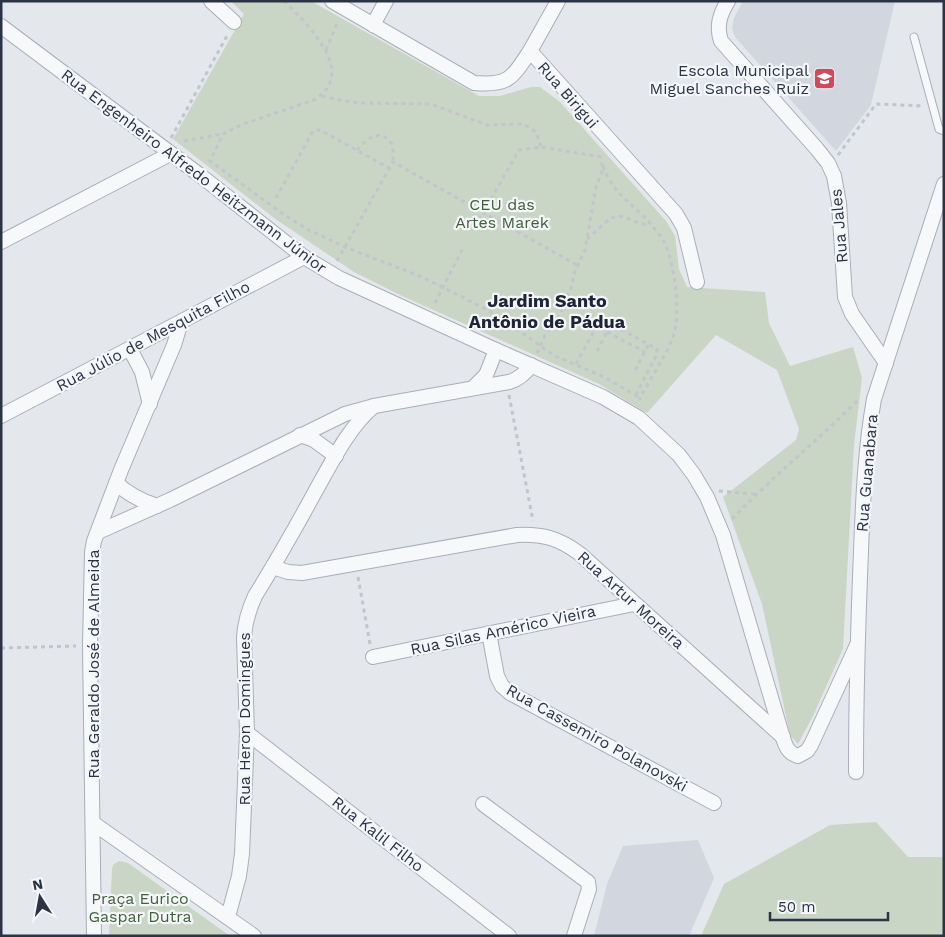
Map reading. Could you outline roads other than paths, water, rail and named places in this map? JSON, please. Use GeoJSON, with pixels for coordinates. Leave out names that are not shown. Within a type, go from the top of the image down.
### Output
{"type":"FeatureCollection","features":[{"type":"Feature","properties":{"kind":"street"},"geometry":{"type":"LineString","coordinates":[[211,1],[234,22]]}},
{"type":"Feature","properties":{"kind":"street","name":"Rua Birigui"},"geometry":{"type":"LineString","coordinates":[[332,1],[474,83],[496,84],[507,80],[518,70],[530,51],[676,214],[684,228],[698,282]]}},
{"type":"Feature","properties":{"kind":"street"},"geometry":{"type":"LineString","coordinates":[[372,25],[386,1]]}},
{"type":"Feature","properties":{"kind":"street"},"geometry":{"type":"LineString","coordinates":[[530,51],[558,1]]}},
{"type":"Feature","properties":{"kind":"street","name":"Rua Jales"},"geometry":{"type":"LineString","coordinates":[[728,1],[719,19],[718,31],[721,40],[828,164],[834,176],[839,203],[845,297],[852,314],[886,363]]}},
{"type":"Feature","properties":{"kind":"street","name":"Rua Engenheiro Alfredo Heitzmann Júnior"},"geometry":{"type":"LineString","coordinates":[[1,26],[304,257],[330,273],[603,397],[639,418],[679,456],[703,490],[721,531],[786,748],[791,754],[798,756],[811,746],[857,645]]}},
{"type":"Feature","properties":{"kind":"street"},"geometry":{"type":"LineString","coordinates":[[1,242],[170,154]]}},
{"type":"Feature","properties":{"kind":"street","name":"Rua Guanabara"},"geometry":{"type":"LineString","coordinates":[[856,772],[857,645],[865,464],[869,424],[874,399],[944,184]]}},
{"type":"Feature","properties":{"kind":"street","name":"Rua Júlio de Mesquita Filho"},"geometry":{"type":"LineString","coordinates":[[1,416],[304,257]]}},
{"type":"Feature","properties":{"kind":"street","name":"Rua Geraldo José de Almeida"},"geometry":{"type":"LineString","coordinates":[[94,936],[90,646],[92,552],[94,541],[116,483],[174,345],[181,322]]}},
{"type":"Feature","properties":{"kind":"street"},"geometry":{"type":"LineString","coordinates":[[130,348],[144,377],[150,404]]}},
{"type":"Feature","properties":{"kind":"street"},"geometry":{"type":"LineString","coordinates":[[473,388],[486,375],[496,350]]}},
{"type":"Feature","properties":{"kind":"street"},"geometry":{"type":"LineString","coordinates":[[98,532],[157,506],[335,417],[374,406],[507,382],[517,379],[532,365]]}},
{"type":"Feature","properties":{"kind":"street","name":"Rua Heron Domingues"},"geometry":{"type":"LineString","coordinates":[[228,917],[239,876],[242,854],[246,733],[245,626],[248,611],[336,456],[358,421],[374,406]]}},
{"type":"Feature","properties":{"kind":"street"},"geometry":{"type":"LineString","coordinates":[[300,435],[314,440],[336,456]]}},
{"type":"Feature","properties":{"kind":"street"},"geometry":{"type":"LineString","coordinates":[[116,483],[126,493],[157,506]]}},
{"type":"Feature","properties":{"kind":"street","name":"Rua Artur Moreira"},"geometry":{"type":"LineString","coordinates":[[273,567],[288,572],[302,573],[517,535],[535,534],[552,538],[570,546],[580,554],[783,738]]}},
{"type":"Feature","properties":{"kind":"street","name":"Rua Silas Américo Vieira"},"geometry":{"type":"LineString","coordinates":[[373,657],[634,604]]}},
{"type":"Feature","properties":{"kind":"street","name":"Rua Cassemiro Polanovski"},"geometry":{"type":"LineString","coordinates":[[489,633],[497,676],[502,686],[510,693],[714,803]]}},
{"type":"Feature","properties":{"kind":"street","name":"Rua Kalil Filho"},"geometry":{"type":"LineString","coordinates":[[246,733],[508,936]]}},
{"type":"Feature","properties":{"kind":"street"},"geometry":{"type":"LineString","coordinates":[[483,804],[588,882],[589,889],[574,936]]}},
{"type":"Feature","properties":{"kind":"street"},"geometry":{"type":"LineString","coordinates":[[93,823],[254,936]]}},
{"type":"Feature","properties":{"kind":"lane"},"geometry":{"type":"LineString","coordinates":[[914,37],[939,129],[944,131]]}},
{"type":"Feature","properties":{"kind":"place","name":"Escola Municipal Miguel Sanches Ruiz"},"geometry":{"type":"Point","coordinates":[825,79]}},
{"type":"Feature","properties":{"kind":"district","name":"Jardim Santo Antônio de Pádua"},"geometry":{"type":"Point","coordinates":[547,310]}},
{"type":"Feature","properties":{"kind":"park label","name":"CEU das Artes Marek"},"geometry":{"type":"Point","coordinates":[502,213]}},
{"type":"Feature","properties":{"kind":"park label","name":"Praça Eurico Gaspar Dutra"},"geometry":{"type":"Point","coordinates":[140,907]}}]}
